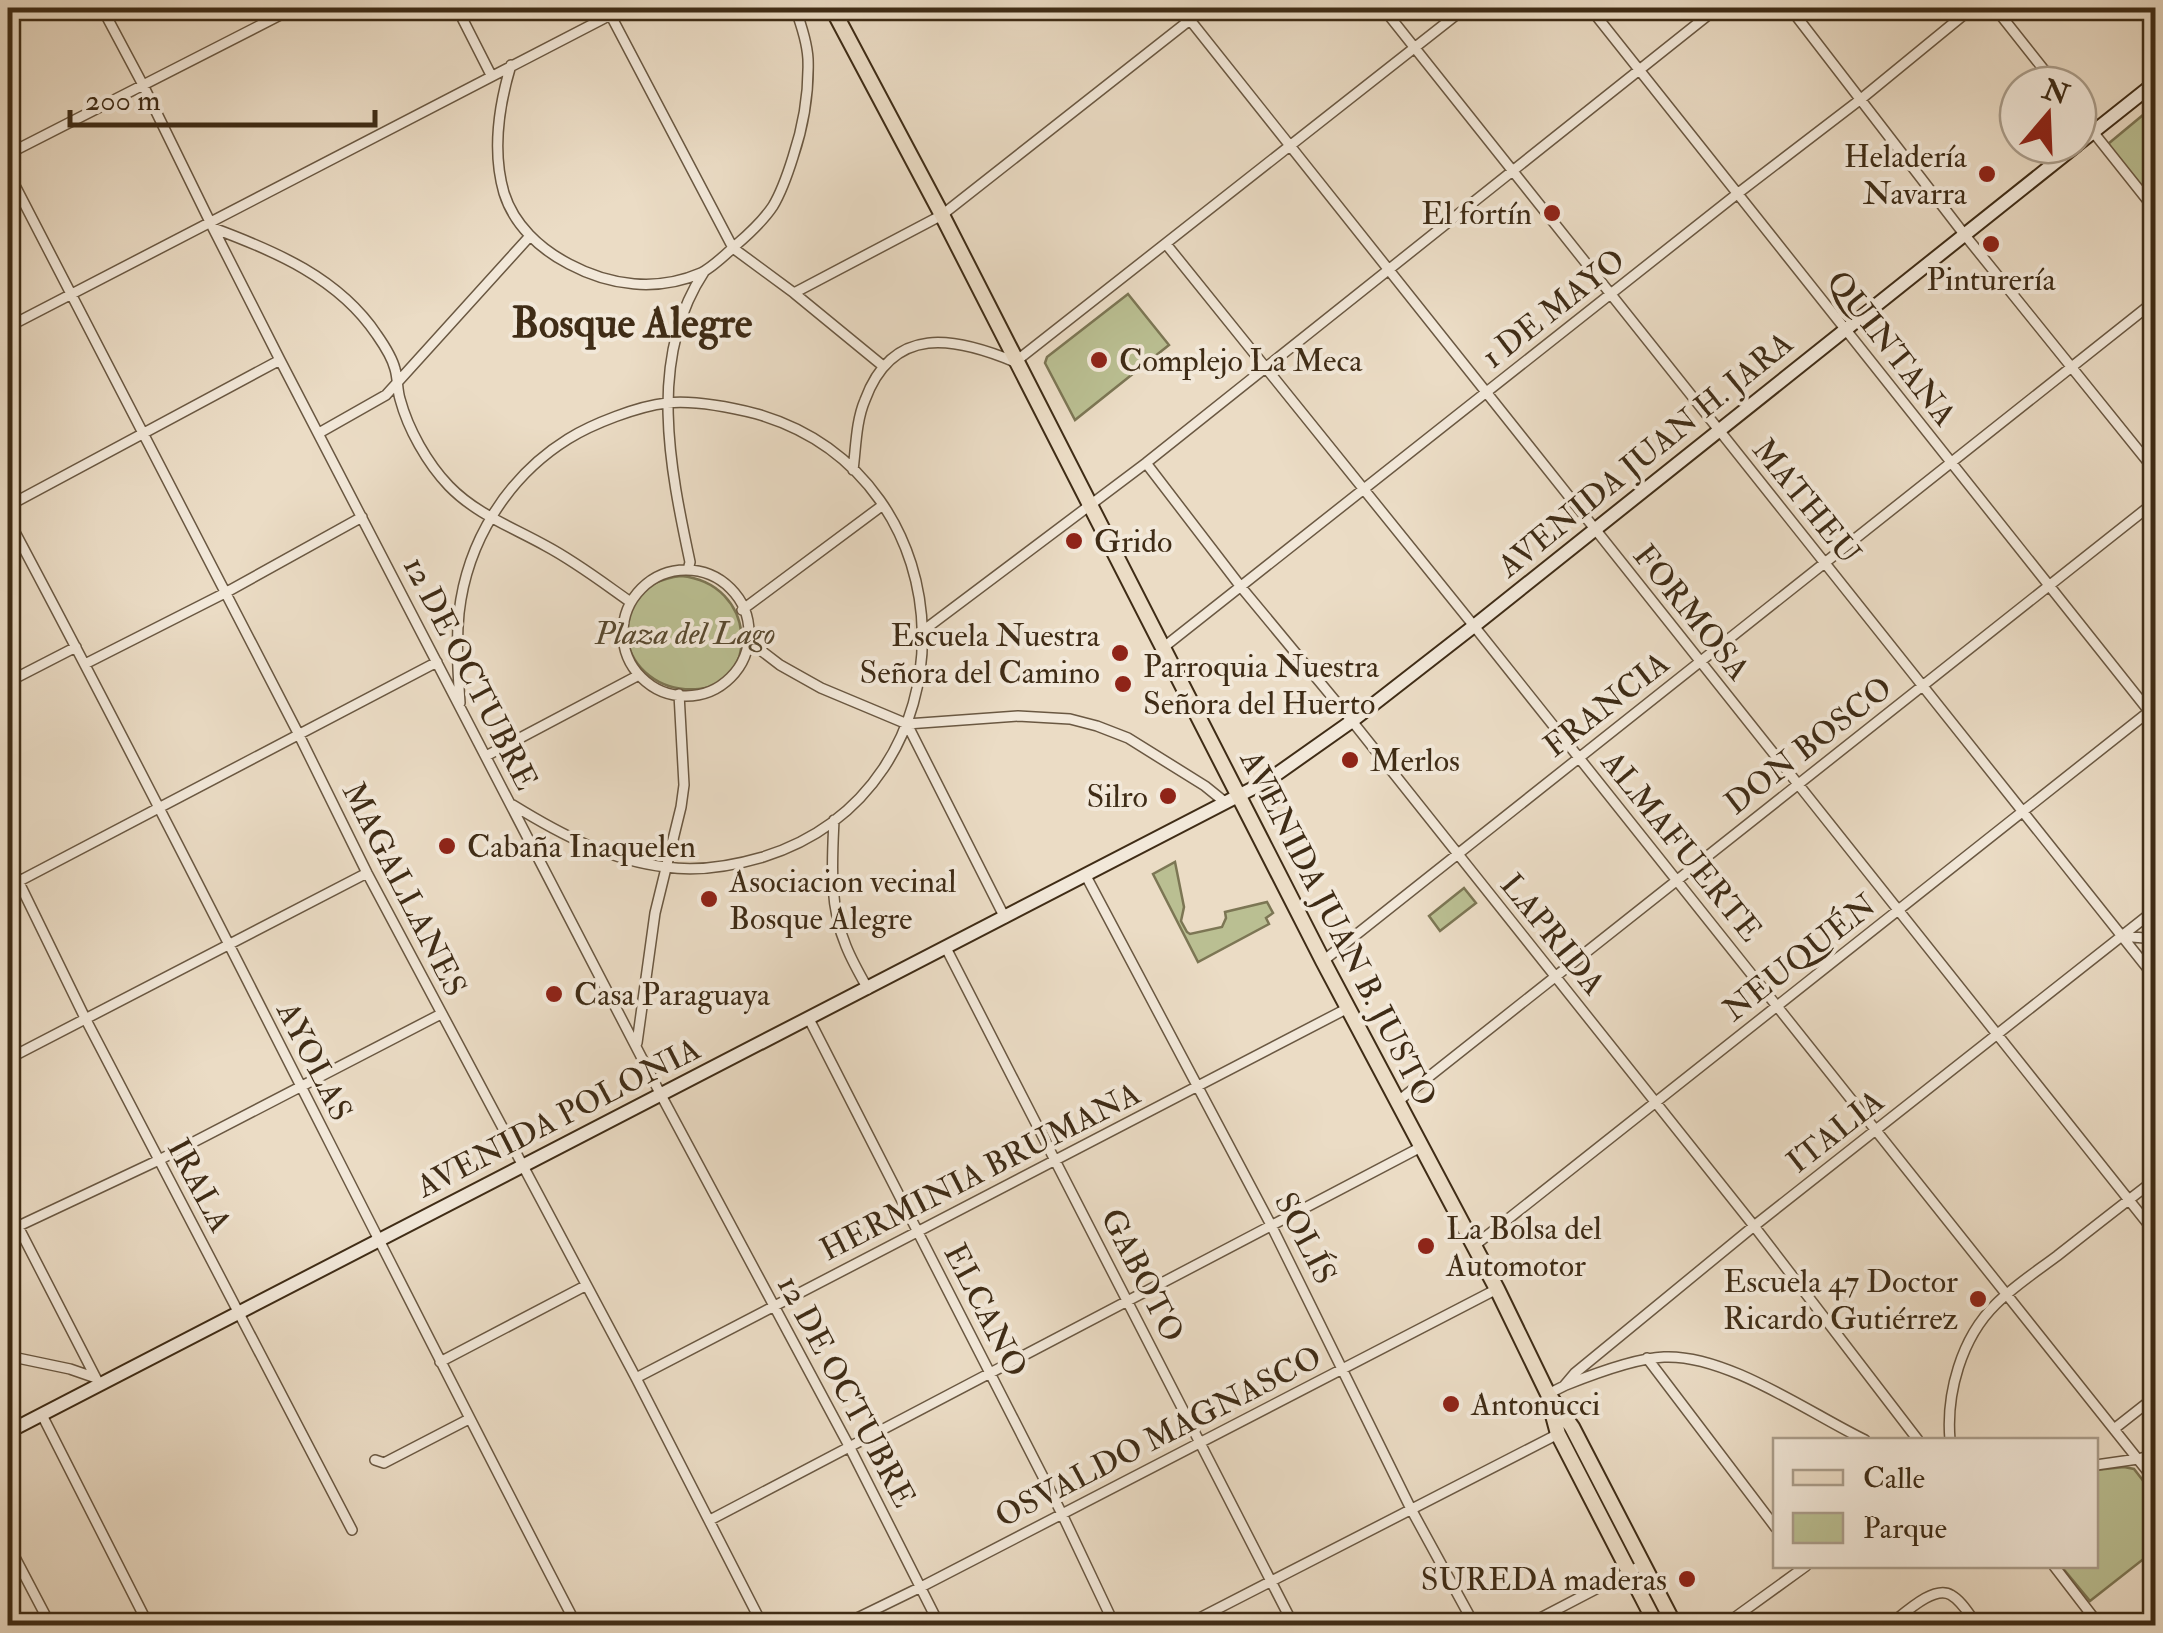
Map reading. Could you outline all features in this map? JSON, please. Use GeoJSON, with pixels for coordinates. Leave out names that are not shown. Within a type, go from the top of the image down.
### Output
{"type":"FeatureCollection","features":[{"type":"Feature","properties":{"kind":"main road","name":"AVENIDA JUAN B. JUSTO"},"geometry":{"type":"LineString","coordinates":[[832,8],[1164,647],[1233,799],[1398,1102],[1548,1394],[1572,1427],[1636,1568],[1657,1626]]}},
{"type":"Feature","properties":{"kind":"main road","name":"AVENIDA JUAN H. JARA"},"geometry":{"type":"LineString","coordinates":[[2098,128],[2156,82]]}},
{"type":"Feature","properties":{"kind":"main road","name":"AVENIDA JUAN H. JARA"},"geometry":{"type":"LineString","coordinates":[[1233,799],[1267,781],[1352,721],[2051,165]]}},
{"type":"Feature","properties":{"kind":"main road","name":"AVENIDA POLONIA"},"geometry":{"type":"LineString","coordinates":[[8,1432],[97,1381],[524,1166],[1233,799]]}},
{"type":"Feature","properties":{"kind":"main road","name":"AVENIDA JUAN B. JUSTO"},"geometry":{"type":"LineString","coordinates":[[1548,1394],[1558,1434],[1636,1568],[1675,1626]]}},
{"type":"Feature","properties":{"kind":"street","name":"12 DE OCTUBRE"},"geometry":{"type":"LineString","coordinates":[[102,8],[280,360],[940,1626]]}},
{"type":"Feature","properties":{"kind":"street"},"geometry":{"type":"LineString","coordinates":[[8,154],[277,12],[294,8]]}},
{"type":"Feature","properties":{"kind":"street"},"geometry":{"type":"LineString","coordinates":[[457,8],[492,76]]}},
{"type":"Feature","properties":{"kind":"street"},"geometry":{"type":"LineString","coordinates":[[8,327],[211,226],[624,8]]}},
{"type":"Feature","properties":{"kind":"street"},"geometry":{"type":"LineString","coordinates":[[688,570],[690,562],[670,455],[666,403],[680,324],[704,272],[761,222],[774,204],[799,140],[808,60],[795,8]]}},
{"type":"Feature","properties":{"kind":"street"},"geometry":{"type":"LineString","coordinates":[[794,292],[942,215],[1206,8]]}},
{"type":"Feature","properties":{"kind":"street","name":"MATHEU"},"geometry":{"type":"LineString","coordinates":[[1383,8],[2156,979]]}},
{"type":"Feature","properties":{"kind":"street"},"geometry":{"type":"LineString","coordinates":[[852,470],[864,402],[883,366],[906,350],[932,342],[964,344],[1016,362],[1465,8]]}},
{"type":"Feature","properties":{"kind":"street","name":"QUINTANA"},"geometry":{"type":"LineString","coordinates":[[1590,8],[2153,713]]}},
{"type":"Feature","properties":{"kind":"street"},"geometry":{"type":"LineString","coordinates":[[924,630],[1146,463],[1717,8]]}},
{"type":"Feature","properties":{"kind":"street"},"geometry":{"type":"LineString","coordinates":[[1790,8],[1964,234],[2156,472]]}},
{"type":"Feature","properties":{"kind":"street","name":"1 DE MAYO"},"geometry":{"type":"LineString","coordinates":[[1164,647],[1972,8]]}},
{"type":"Feature","properties":{"kind":"street"},"geometry":{"type":"LineString","coordinates":[[1994,8],[2040,65]]}},
{"type":"Feature","properties":{"kind":"street"},"geometry":{"type":"LineString","coordinates":[[610,14],[733,248],[794,292],[883,366]]}},
{"type":"Feature","properties":{"kind":"street","name":"FORMOSA"},"geometry":{"type":"LineString","coordinates":[[1190,20],[2156,1234]]}},
{"type":"Feature","properties":{"kind":"street"},"geometry":{"type":"LineString","coordinates":[[511,65],[500,117],[499,169],[505,195],[530,236],[566,263],[623,284],[671,282],[704,272]]}},
{"type":"Feature","properties":{"kind":"street"},"geometry":{"type":"LineString","coordinates":[[2098,138],[2156,211]]}},
{"type":"Feature","properties":{"kind":"street","name":"MAGALLANES"},"geometry":{"type":"LineString","coordinates":[[8,172],[440,1014],[524,1166],[764,1626]]}},
{"type":"Feature","properties":{"kind":"street"},"geometry":{"type":"LineString","coordinates":[[211,226],[295,262],[337,292],[362,315],[383,343],[396,372],[405,414],[434,468],[450,487],[490,518],[564,556],[629,602]]}},
{"type":"Feature","properties":{"kind":"street"},"geometry":{"type":"LineString","coordinates":[[319,433],[372,404],[398,384],[530,236]]}},
{"type":"Feature","properties":{"kind":"street","name":"ALMAFUERTE"},"geometry":{"type":"LineString","coordinates":[[1166,244],[2156,1482]]}},
{"type":"Feature","properties":{"kind":"street","name":"FRANCIA"},"geometry":{"type":"LineString","coordinates":[[1323,961],[2156,300]]}},
{"type":"Feature","properties":{"kind":"street"},"geometry":{"type":"LineString","coordinates":[[8,506],[280,360]]}},
{"type":"Feature","properties":{"kind":"street"},"geometry":{"type":"LineString","coordinates":[[460,706],[457,656],[462,598],[470,561],[490,518],[526,472],[568,438],[608,419],[666,403],[739,409],[770,418],[814,440],[852,470],[883,505],[905,544],[919,588],[924,630],[920,678],[907,724],[890,759],[865,792],[834,820],[783,850],[756,859],[698,869],[667,868],[599,850],[511,804]]}},
{"type":"Feature","properties":{"kind":"street","name":"LAPRIDA"},"geometry":{"type":"LineString","coordinates":[[1146,463],[1754,1226],[1916,1438]]}},
{"type":"Feature","properties":{"kind":"street","name":"DON BOSCO"},"geometry":{"type":"LineString","coordinates":[[1398,1102],[2156,502]]}},
{"type":"Feature","properties":{"kind":"street"},"geometry":{"type":"LineString","coordinates":[[742,610],[883,505]]}},
{"type":"Feature","properties":{"kind":"street"},"geometry":{"type":"LineString","coordinates":[[85,664],[362,517]]}},
{"type":"Feature","properties":{"kind":"street","name":"AYOLAS"},"geometry":{"type":"LineString","coordinates":[[8,519],[160,807],[577,1626]]}},
{"type":"Feature","properties":{"kind":"street"},"geometry":{"type":"LineString","coordinates":[[688,570],[721,582],[733,594],[748,624],[750,642],[738,671],[723,687],[712,692],[679,694],[654,686],[639,675],[623,641],[624,612],[644,584],[670,571],[688,570]]}},
{"type":"Feature","properties":{"kind":"street"},"geometry":{"type":"LineString","coordinates":[[750,642],[821,688],[907,724],[1018,716],[1070,719],[1128,738],[1233,799]]}},
{"type":"Feature","properties":{"kind":"street"},"geometry":{"type":"LineString","coordinates":[[8,682],[76,648]]}},
{"type":"Feature","properties":{"kind":"street"},"geometry":{"type":"LineString","coordinates":[[8,887],[437,662]]}},
{"type":"Feature","properties":{"kind":"street"},"geometry":{"type":"LineString","coordinates":[[486,756],[639,675]]}},
{"type":"Feature","properties":{"kind":"street"},"geometry":{"type":"LineString","coordinates":[[636,1046],[655,913],[682,807],[679,694]]}},
{"type":"Feature","properties":{"kind":"street","name":"NEUQUÉN"},"geometry":{"type":"LineString","coordinates":[[1474,1246],[2022,812],[2153,713]]}},
{"type":"Feature","properties":{"kind":"street"},"geometry":{"type":"LineString","coordinates":[[907,724],[1005,918]]}},
{"type":"Feature","properties":{"kind":"street"},"geometry":{"type":"LineString","coordinates":[[834,820],[835,902],[846,948],[868,989]]}},
{"type":"Feature","properties":{"kind":"street","name":"IRALA"},"geometry":{"type":"LineString","coordinates":[[8,860],[85,1018],[352,1530]]}},
{"type":"Feature","properties":{"kind":"street"},"geometry":{"type":"LineString","coordinates":[[8,1059],[367,873]]}},
{"type":"Feature","properties":{"kind":"street","name":"SOLÍS"},"geometry":{"type":"LineString","coordinates":[[1086,876],[1272,1225],[1411,1509],[1475,1626]]}},
{"type":"Feature","properties":{"kind":"street","name":"ITALIA"},"geometry":{"type":"LineString","coordinates":[[1548,1394],[1564,1386],[1754,1226],[2156,908]]}},
{"type":"Feature","properties":{"kind":"street"},"geometry":{"type":"LineString","coordinates":[[2121,936],[2156,938]]}},
{"type":"Feature","properties":{"kind":"street","name":"GABOTO"},"geometry":{"type":"LineString","coordinates":[[946,948],[1294,1626]]}},
{"type":"Feature","properties":{"kind":"street","name":"HERMINIA BRUMANA"},"geometry":{"type":"LineString","coordinates":[[636,1378],[1348,1008]]}},
{"type":"Feature","properties":{"kind":"street"},"geometry":{"type":"LineString","coordinates":[[13,1230],[159,1160],[440,1014]]}},
{"type":"Feature","properties":{"kind":"street","name":"ELCANO"},"geometry":{"type":"LineString","coordinates":[[809,1019],[1062,1514],[1115,1626]]}},
{"type":"Feature","properties":{"kind":"street"},"geometry":{"type":"LineString","coordinates":[[710,1520],[1421,1147]]}},
{"type":"Feature","properties":{"kind":"street"},"geometry":{"type":"LineString","coordinates":[[1950,1438],[1950,1401],[1964,1353],[1984,1318],[2007,1295],[2156,1179]]}},
{"type":"Feature","properties":{"kind":"street"},"geometry":{"type":"LineString","coordinates":[[8,1207],[13,1230],[97,1381]]}},
{"type":"Feature","properties":{"kind":"street"},"geometry":{"type":"LineString","coordinates":[[440,1362],[585,1286]]}},
{"type":"Feature","properties":{"kind":"street","name":"OSVALDO MAGNASCO"},"geometry":{"type":"LineString","coordinates":[[841,1626],[1496,1290]]}},
{"type":"Feature","properties":{"kind":"street"},"geometry":{"type":"LineString","coordinates":[[8,1356],[70,1368],[97,1381]]}},
{"type":"Feature","properties":{"kind":"street"},"geometry":{"type":"LineString","coordinates":[[1564,1386],[1647,1358],[1668,1356],[1710,1364],[1770,1390],[1861,1438]]}},
{"type":"Feature","properties":{"kind":"street"},"geometry":{"type":"LineString","coordinates":[[1647,1358],[1773,1524]]}},
{"type":"Feature","properties":{"kind":"street"},"geometry":{"type":"LineString","coordinates":[[2114,1429],[2156,1396]]}},
{"type":"Feature","properties":{"kind":"street"},"geometry":{"type":"LineString","coordinates":[[42,1415],[148,1622],[133,1626]]}},
{"type":"Feature","properties":{"kind":"street"},"geometry":{"type":"LineString","coordinates":[[375,1460],[384,1463],[469,1418]]}},
{"type":"Feature","properties":{"kind":"street"},"geometry":{"type":"LineString","coordinates":[[1184,1626],[1558,1434]]}},
{"type":"Feature","properties":{"kind":"street"},"geometry":{"type":"LineString","coordinates":[[2098,1465],[2156,1454]]}},
{"type":"Feature","properties":{"kind":"street"},"geometry":{"type":"LineString","coordinates":[[8,1544],[51,1626]]}},
{"type":"Feature","properties":{"kind":"street"},"geometry":{"type":"LineString","coordinates":[[1525,1626],[1636,1568]]}},
{"type":"Feature","properties":{"kind":"street"},"geometry":{"type":"LineString","coordinates":[[1723,1626],[1801,1568]]}},
{"type":"Feature","properties":{"kind":"street"},"geometry":{"type":"LineString","coordinates":[[2056,1568],[2100,1626]]}},
{"type":"Feature","properties":{"kind":"street"},"geometry":{"type":"LineString","coordinates":[[1888,1626],[1933,1593],[1942,1591],[1954,1596],[1978,1626]]}},
{"type":"Feature","properties":{"kind":"green space"},"geometry":{"type":"Polygon","coordinates":[[[2155,105],[2155,204],[2108,144],[2155,105]]]}},
{"type":"Feature","properties":{"kind":"green space","name":"Complejo La Meca"},"geometry":{"type":"Polygon","coordinates":[[[1128,294],[1169,345],[1075,420],[1045,363],[1047,357],[1128,294]]]}},
{"type":"Feature","properties":{"kind":"green space","name":"Plaza del Lago"},"geometry":{"type":"Polygon","coordinates":[[[681,576],[706,583],[724,596],[736,614],[741,633],[740,653],[733,670],[719,683],[699,689],[671,687],[650,676],[635,659],[627,639],[627,618],[636,599],[654,584],[681,576]]]}},
{"type":"Feature","properties":{"kind":"green space"},"geometry":{"type":"Polygon","coordinates":[[[1175,862],[1184,907],[1181,921],[1190,934],[1222,927],[1225,912],[1267,902],[1273,913],[1266,918],[1269,924],[1198,962],[1153,874],[1175,862]]]}},
{"type":"Feature","properties":{"kind":"green space"},"geometry":{"type":"Polygon","coordinates":[[[1464,888],[1476,903],[1440,931],[1429,916],[1464,888]]]}},
{"type":"Feature","properties":{"kind":"green space"},"geometry":{"type":"Polygon","coordinates":[[[2134,1469],[2155,1496],[2155,1550],[2090,1601],[2063,1568],[2098,1568],[2098,1470],[2134,1469]]]}},
{"type":"Feature","properties":{"kind":"place","name":"Heladería Navarra"},"geometry":{"type":"Point","coordinates":[1987,174]}},
{"type":"Feature","properties":{"kind":"place","name":"El fortín"},"geometry":{"type":"Point","coordinates":[1552,213]}},
{"type":"Feature","properties":{"kind":"place","name":"Pinturería"},"geometry":{"type":"Point","coordinates":[1991,244]}},
{"type":"Feature","properties":{"kind":"place","name":"Complejo La Meca"},"geometry":{"type":"Point","coordinates":[1099,360]}},
{"type":"Feature","properties":{"kind":"place","name":"Grido"},"geometry":{"type":"Point","coordinates":[1074,541]}},
{"type":"Feature","properties":{"kind":"place","name":"Escuela Nuestra Señora del Camino"},"geometry":{"type":"Point","coordinates":[1120,653]}},
{"type":"Feature","properties":{"kind":"place","name":"Parroquia Nuestra Señora del Huerto"},"geometry":{"type":"Point","coordinates":[1123,684]}},
{"type":"Feature","properties":{"kind":"place","name":"Merlos"},"geometry":{"type":"Point","coordinates":[1350,760]}},
{"type":"Feature","properties":{"kind":"place","name":"Silro"},"geometry":{"type":"Point","coordinates":[1168,796]}},
{"type":"Feature","properties":{"kind":"place","name":"Cabaña Inaquelen"},"geometry":{"type":"Point","coordinates":[447,846]}},
{"type":"Feature","properties":{"kind":"place","name":"Asociacion vecinal Bosque Alegre"},"geometry":{"type":"Point","coordinates":[709,899]}},
{"type":"Feature","properties":{"kind":"place","name":"Casa Paraguaya"},"geometry":{"type":"Point","coordinates":[554,994]}},
{"type":"Feature","properties":{"kind":"place","name":"La Bolsa del Automotor"},"geometry":{"type":"Point","coordinates":[1426,1246]}},
{"type":"Feature","properties":{"kind":"place","name":"Escuela 47 Doctor Ricardo Gutiérrez"},"geometry":{"type":"Point","coordinates":[1978,1299]}},
{"type":"Feature","properties":{"kind":"place","name":"Antonucci"},"geometry":{"type":"Point","coordinates":[1451,1404]}},
{"type":"Feature","properties":{"kind":"place","name":"SUREDA maderas"},"geometry":{"type":"Point","coordinates":[1687,1579]}},
{"type":"Feature","properties":{"kind":"district","name":"Bosque Alegre"},"geometry":{"type":"Point","coordinates":[632,322]}}]}
